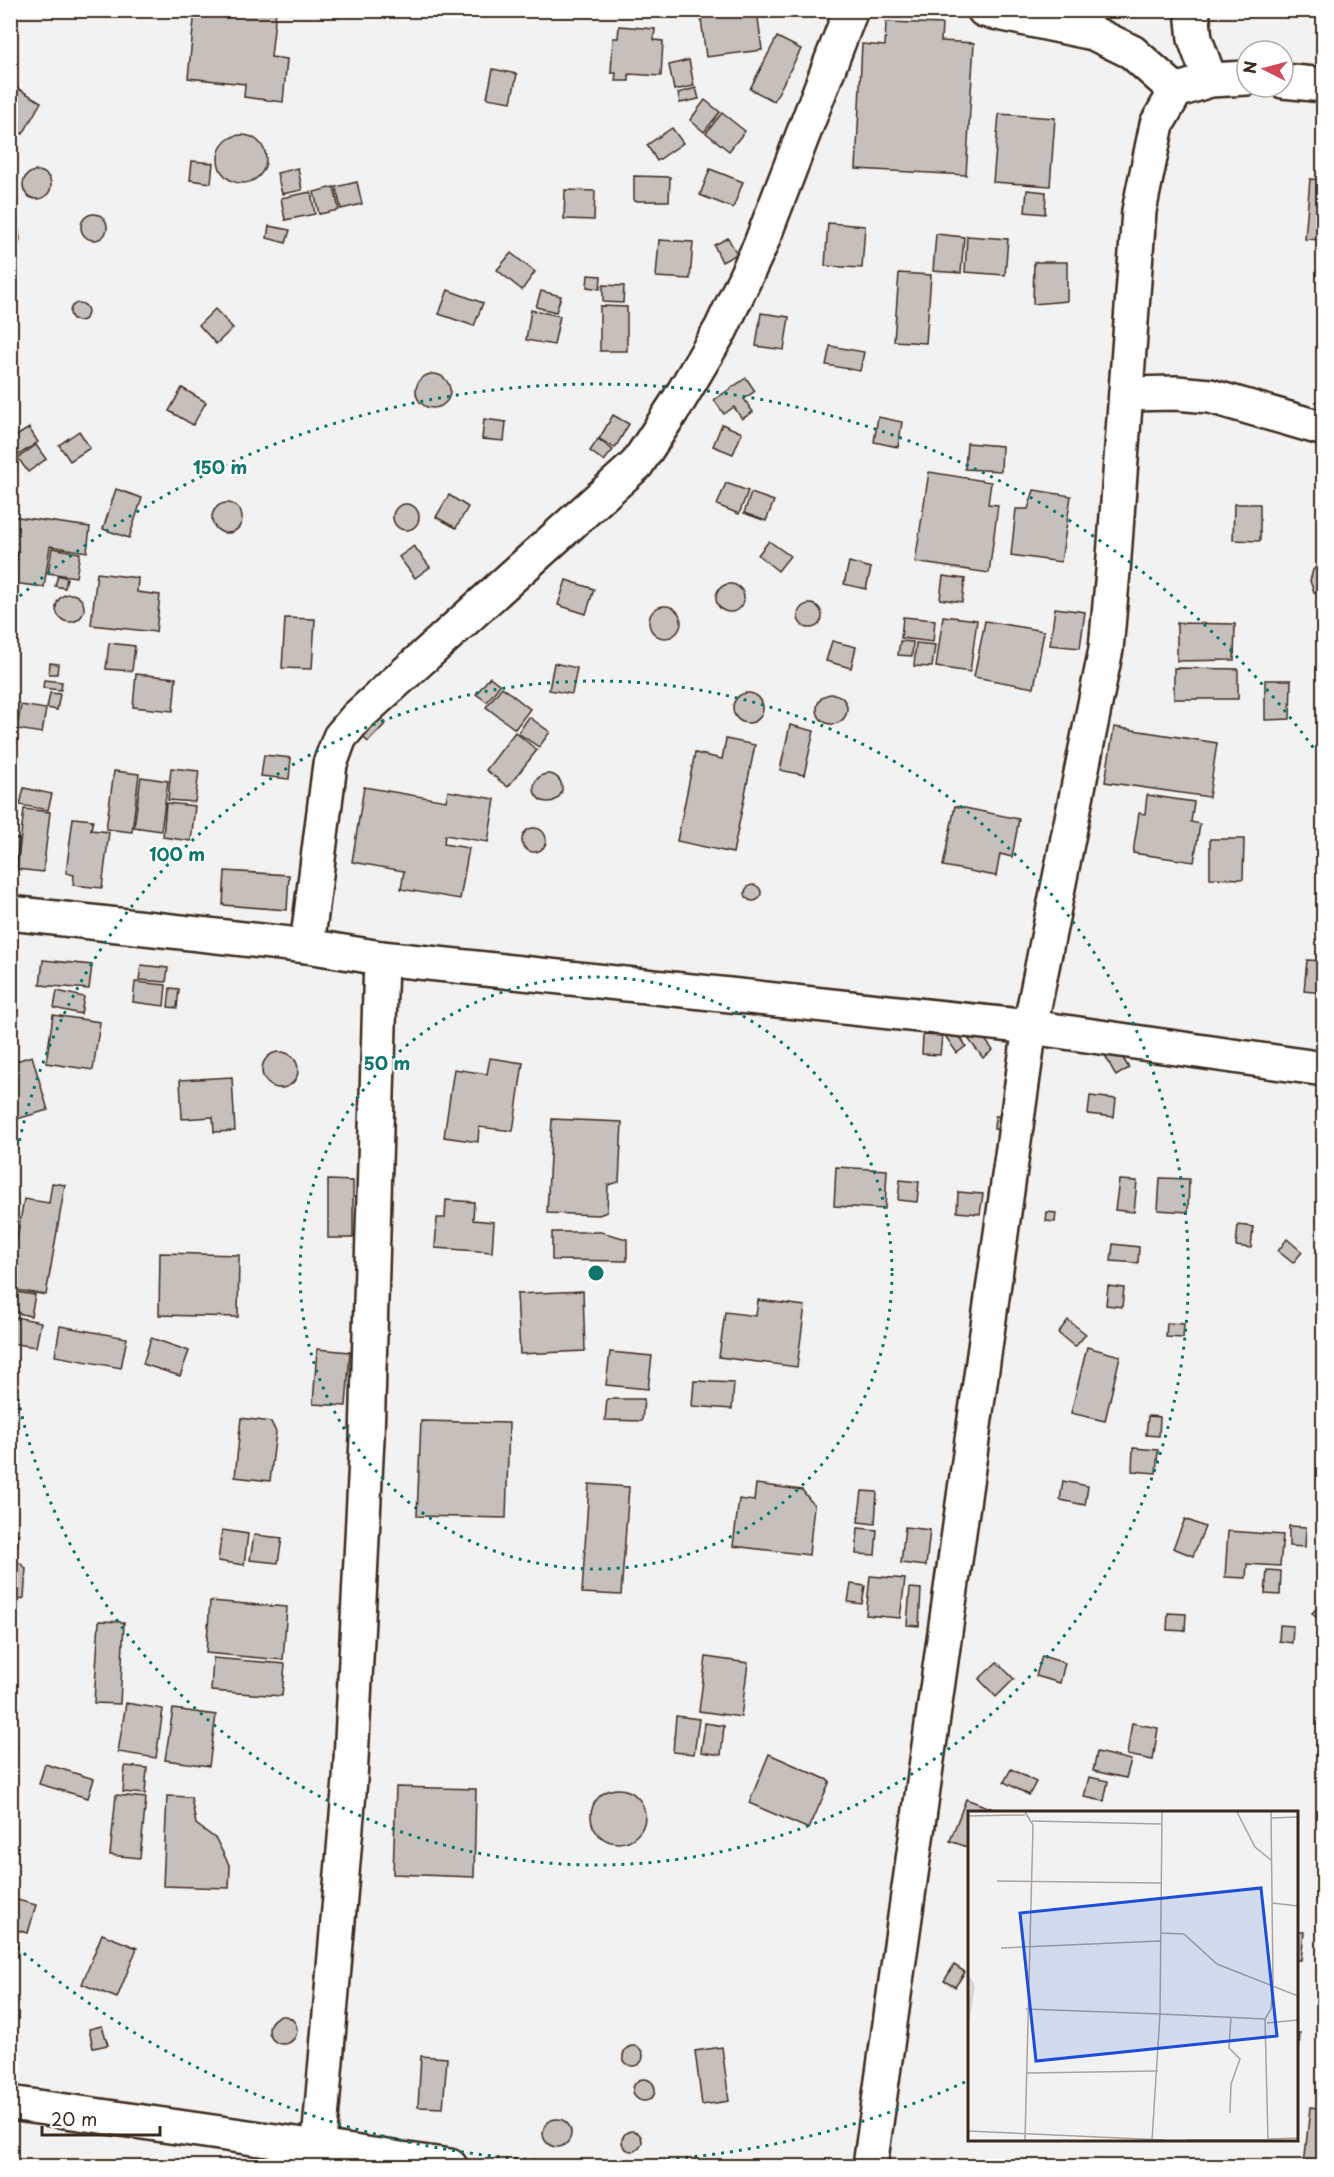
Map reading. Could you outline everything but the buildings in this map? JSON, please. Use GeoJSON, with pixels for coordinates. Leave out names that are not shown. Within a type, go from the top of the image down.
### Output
{"type":"FeatureCollection","features":[{"type":"Feature","properties":{"kind":"street"},"geometry":{"type":"LineString","coordinates":[[308,946],[330,764],[340,737],[357,717],[637,464],[680,400],[721,329],[760,246],[851,10]]}},
{"type":"Feature","properties":{"kind":"street"},"geometry":{"type":"LineString","coordinates":[[984,10],[1093,33],[1132,52],[1176,91]]}},
{"type":"Feature","properties":{"kind":"street"},"geometry":{"type":"LineString","coordinates":[[1192,10],[1195,39],[1210,80]]}},
{"type":"Feature","properties":{"kind":"street"},"geometry":{"type":"LineString","coordinates":[[870,2166],[1030,1027],[1106,649],[1139,211],[1157,124],[1176,91],[1210,80],[1235,79]]}},
{"type":"Feature","properties":{"kind":"street"},"geometry":{"type":"LineString","coordinates":[[1295,82],[1323,85]]}},
{"type":"Feature","properties":{"kind":"street"},"geometry":{"type":"LineString","coordinates":[[1126,394],[1176,393],[1210,396],[1323,429]]}},
{"type":"Feature","properties":{"kind":"street"},"geometry":{"type":"LineString","coordinates":[[10,913],[308,946],[381,958],[1030,1027],[1323,1069]]}},
{"type":"Feature","properties":{"kind":"street"},"geometry":{"type":"LineString","coordinates":[[318,2157],[350,1780],[367,1438],[381,958]]}},
{"type":"Feature","properties":{"kind":"street"},"geometry":{"type":"LineString","coordinates":[[10,2103],[318,2157],[450,2166]]}}]}
